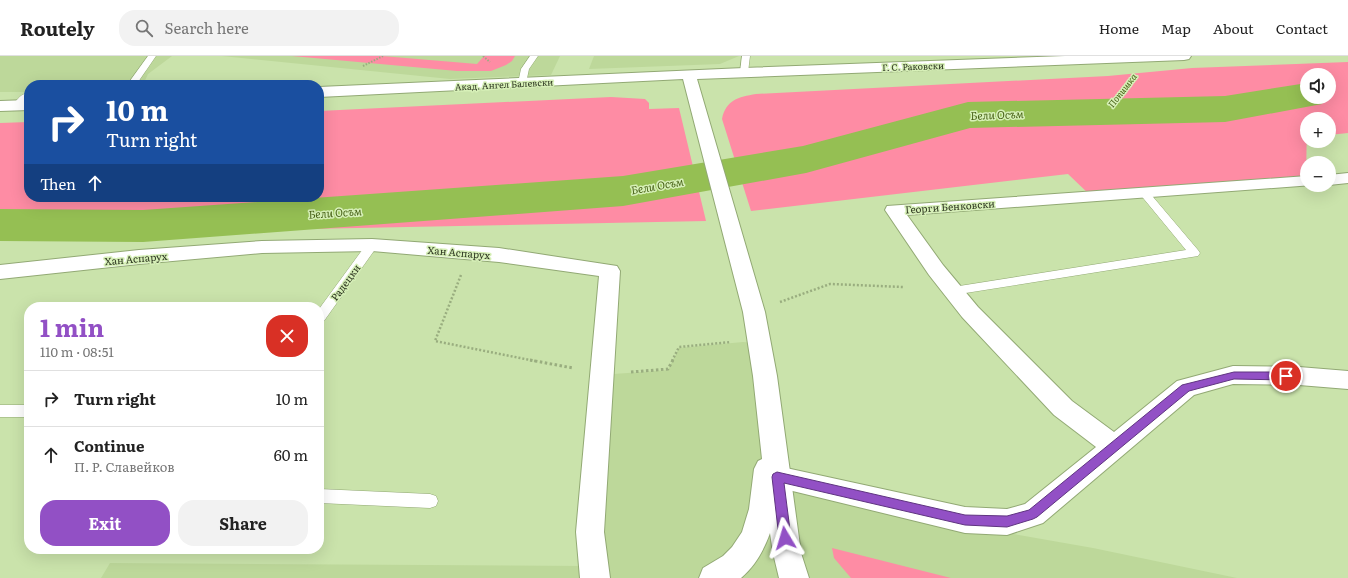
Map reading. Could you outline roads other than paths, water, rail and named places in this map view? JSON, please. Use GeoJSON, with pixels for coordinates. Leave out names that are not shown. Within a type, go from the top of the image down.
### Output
{"type":"FeatureCollection","features":[{"type":"Feature","properties":{"kind":"street","name":"Г. С. Раковски"},"geometry":{"type":"LineString","coordinates":[[689,75],[1124,57],[1184,56]]}},
{"type":"Feature","properties":{"kind":"street","name":"Акад. Ангел Балевски"},"geometry":{"type":"LineString","coordinates":[[324,92],[689,75]]}},
{"type":"Feature","properties":{"kind":"street"},"geometry":{"type":"LineString","coordinates":[[689,75],[754,312],[770,416],[787,553],[794,578]]}},
{"type":"Feature","properties":{"kind":"street"},"geometry":{"type":"LineString","coordinates":[[0,106],[24,102]]}},
{"type":"Feature","properties":{"kind":"street"},"geometry":{"type":"LineString","coordinates":[[1336,179],[1348,178]]}},
{"type":"Feature","properties":{"kind":"street","name":"Георги Бенковски"},"geometry":{"type":"LineString","coordinates":[[1114,447],[1063,408],[970,312],[894,210],[1300,182]]}},
{"type":"Feature","properties":{"kind":"street","name":"Хан Аспарух"},"geometry":{"type":"LineString","coordinates":[[0,272],[139,257],[262,247],[372,245],[470,253],[610,271],[590,532],[595,578]]}},
{"type":"Feature","properties":{"kind":"street"},"geometry":{"type":"LineString","coordinates":[[777,477],[965,520],[1007,522],[1033,514],[1186,388],[1234,375],[1299,376],[1348,380]]}},
{"type":"Feature","properties":{"kind":"street"},"geometry":{"type":"LineString","coordinates":[[714,578],[733,566],[748,549],[759,527],[766,493],[770,416]]}},
{"type":"Feature","properties":{"kind":"lane"},"geometry":{"type":"LineString","coordinates":[[135,80],[152,56]]}},
{"type":"Feature","properties":{"kind":"lane"},"geometry":{"type":"LineString","coordinates":[[522,83],[525,69],[534,56]]}},
{"type":"Feature","properties":{"kind":"lane"},"geometry":{"type":"LineString","coordinates":[[744,72],[746,56]]}},
{"type":"Feature","properties":{"kind":"lane"},"geometry":{"type":"LineString","coordinates":[[953,291],[1194,253],[1144,193]]}},
{"type":"Feature","properties":{"kind":"lane","name":"Радецки"},"geometry":{"type":"LineString","coordinates":[[324,311],[372,245]]}},
{"type":"Feature","properties":{"kind":"lane"},"geometry":{"type":"LineString","coordinates":[[0,411],[24,411]]}},
{"type":"Feature","properties":{"kind":"lane"},"geometry":{"type":"LineString","coordinates":[[324,496],[430,501]]}},
{"type":"Feature","properties":{"kind":"waterway","name":"Бели Осъм"},"geometry":{"type":"LineString","coordinates":[[0,225],[143,226],[623,191],[806,159],[968,115],[1225,109],[1300,96]]}},
{"type":"Feature","properties":{"kind":"water label","name":"Попишка"},"geometry":{"type":"Point","coordinates":[1122,90]}}]}
